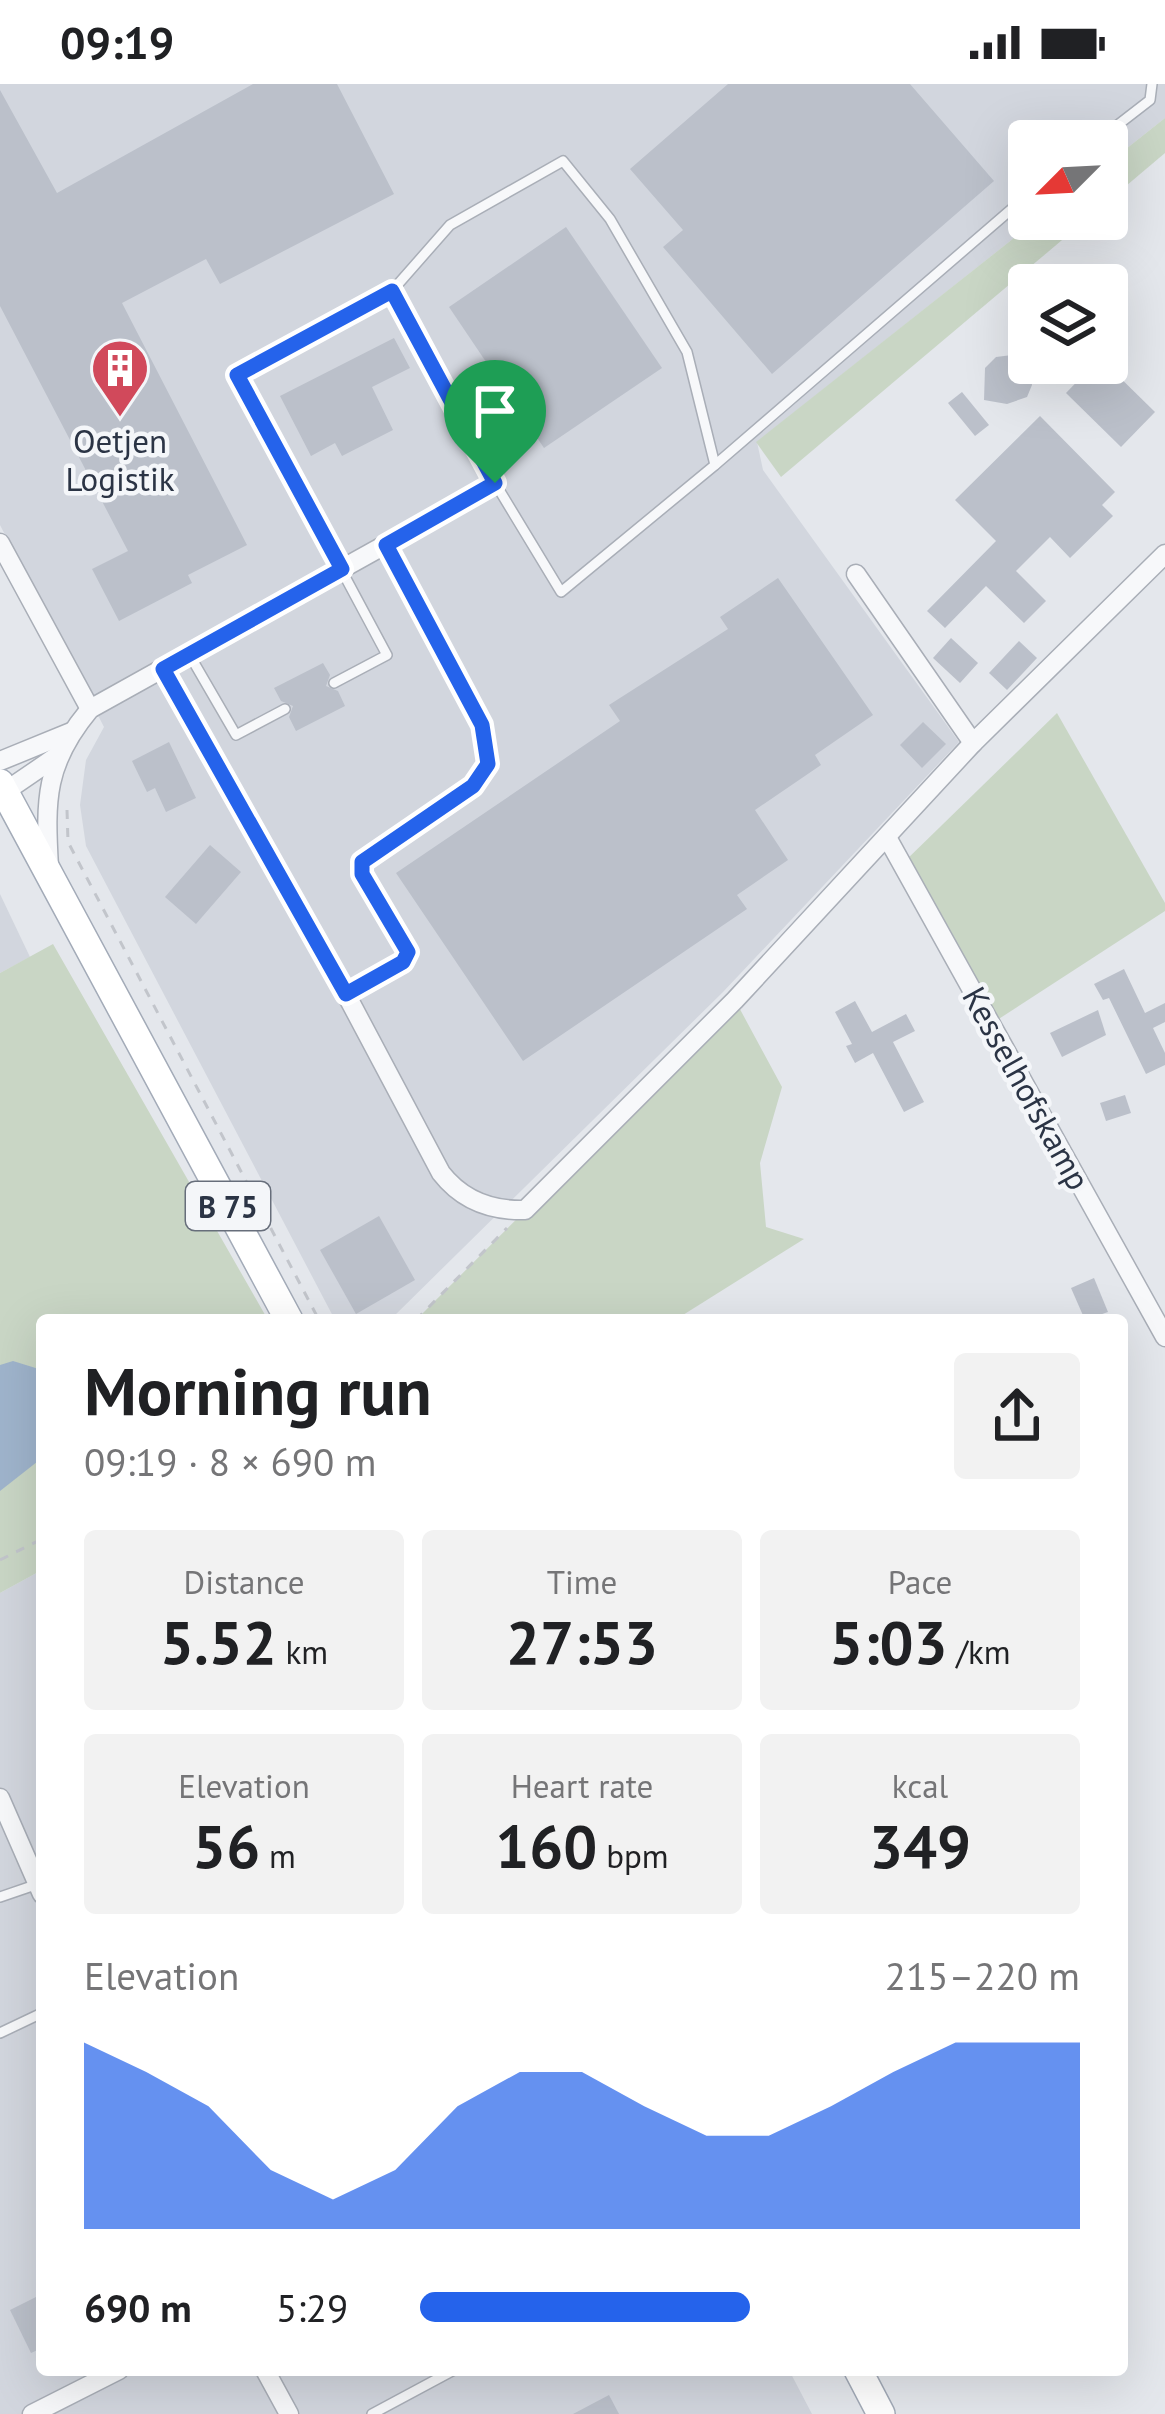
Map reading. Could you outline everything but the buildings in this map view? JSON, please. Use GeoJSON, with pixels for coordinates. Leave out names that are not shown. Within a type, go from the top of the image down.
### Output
{"type":"FeatureCollection","features":[{"type":"Feature","properties":{"kind":"main road","name":"B 75"},"geometry":{"type":"LineString","coordinates":[[2,790],[287,1314]]}},
{"type":"Feature","properties":{"kind":"main road"},"geometry":{"type":"LineString","coordinates":[[861,2376],[881,2414]]}},
{"type":"Feature","properties":{"kind":"street"},"geometry":{"type":"LineString","coordinates":[[49,873],[45,803],[57,756],[90,709],[435,517]]}},
{"type":"Feature","properties":{"kind":"street"},"geometry":{"type":"LineString","coordinates":[[0,543],[90,709]]}},
{"type":"Feature","properties":{"kind":"street"},"geometry":{"type":"LineString","coordinates":[[163,669],[441,1173],[463,1198],[516,1210],[735,1000],[974,743],[1165,554]]}},
{"type":"Feature","properties":{"kind":"street"},"geometry":{"type":"LineString","coordinates":[[856,574],[974,743]]}},
{"type":"Feature","properties":{"kind":"street"},"geometry":{"type":"LineString","coordinates":[[0,761],[71,732]]}},
{"type":"Feature","properties":{"kind":"street"},"geometry":{"type":"LineString","coordinates":[[2,790],[57,756]]}},
{"type":"Feature","properties":{"kind":"street","name":"Kesselhofskamp"},"geometry":{"type":"LineString","coordinates":[[888,839],[1165,1337]]}},
{"type":"Feature","properties":{"kind":"street"},"geometry":{"type":"LineString","coordinates":[[0,1798],[36,1880]]}},
{"type":"Feature","properties":{"kind":"street"},"geometry":{"type":"LineString","coordinates":[[32,2414],[107,2376]]}},
{"type":"Feature","properties":{"kind":"street"},"geometry":{"type":"LineString","coordinates":[[268,2376],[289,2414]]}},
{"type":"Feature","properties":{"kind":"lane"},"geometry":{"type":"LineString","coordinates":[[1124,120],[1150,100],[1152,84]]}},
{"type":"Feature","properties":{"kind":"lane"},"geometry":{"type":"LineString","coordinates":[[334,683],[388,655],[237,375],[392,291],[450,225],[563,161],[610,219],[688,352],[715,465]]}},
{"type":"Feature","properties":{"kind":"lane"},"geometry":{"type":"LineString","coordinates":[[392,291],[495,483],[561,592],[1008,212]]}},
{"type":"Feature","properties":{"kind":"lane"},"geometry":{"type":"LineString","coordinates":[[435,517],[495,483]]}},
{"type":"Feature","properties":{"kind":"lane"},"geometry":{"type":"LineString","coordinates":[[346,994],[403,962],[408,952],[362,874],[362,862],[473,786],[488,764],[482,725],[386,545]]}},
{"type":"Feature","properties":{"kind":"lane"},"geometry":{"type":"LineString","coordinates":[[189,654],[236,735],[285,710]]}},
{"type":"Feature","properties":{"kind":"lane"},"geometry":{"type":"LineString","coordinates":[[0,1897],[36,1890]]}},
{"type":"Feature","properties":{"kind":"lane"},"geometry":{"type":"LineString","coordinates":[[0,2033],[36,2016]]}},
{"type":"Feature","properties":{"kind":"lane"},"geometry":{"type":"LineString","coordinates":[[372,2414],[443,2376]]}},
{"type":"Feature","properties":{"kind":"path"},"geometry":{"type":"LineString","coordinates":[[45,803],[70,811],[68,842],[316,1314]]}},
{"type":"Feature","properties":{"kind":"path"},"geometry":{"type":"LineString","coordinates":[[421,1314],[516,1210]]}},
{"type":"Feature","properties":{"kind":"path"},"geometry":{"type":"LineString","coordinates":[[0,1560],[36,1542]]}},
{"type":"Feature","properties":{"kind":"shaded area"},"geometry":{"type":"Polygon","coordinates":[[[0,84],[1165,84],[1165,118],[1128,147],[1128,120],[1008,120],[1012,240],[757,442],[763,470],[959,742],[723,992],[396,1314],[332,1314],[86,846],[80,805],[86,760],[104,727],[0,525],[0,84]]]}},
{"type":"Feature","properties":{"kind":"shaded area"},"geometry":{"type":"Polygon","coordinates":[[[0,894],[30,957],[0,973],[0,894]]]}},
{"type":"Feature","properties":{"kind":"shaded area"},"geometry":{"type":"Polygon","coordinates":[[[36,1573],[36,2376],[792,2376],[812,2414],[0,2414],[0,1593],[36,1573]]]}},
{"type":"Feature","properties":{"kind":"green space"},"geometry":{"type":"Polygon","coordinates":[[[1165,118],[1165,153],[1128,184],[1128,147],[1165,118]]]}},
{"type":"Feature","properties":{"kind":"green space"},"geometry":{"type":"Polygon","coordinates":[[[1011,240],[1062,240],[1034,264],[1008,264],[1008,286],[781,477],[756,442],[1011,240]]]}},
{"type":"Feature","properties":{"kind":"green space"},"geometry":{"type":"Polygon","coordinates":[[[1057,713],[1165,903],[1165,911],[991,1024],[902,864],[1057,713]]]}},
{"type":"Feature","properties":{"kind":"green space"},"geometry":{"type":"Polygon","coordinates":[[[53,944],[265,1314],[36,1314],[36,1573],[0,1593],[0,973],[53,944]]]}},
{"type":"Feature","properties":{"kind":"green space"},"geometry":{"type":"Polygon","coordinates":[[[735,1000],[782,1087],[760,1163],[766,1227],[804,1239],[685,1314],[422,1314],[735,1000]]]}},
{"type":"Feature","properties":{"kind":"water"},"geometry":{"type":"Polygon","coordinates":[[[13,1361],[36,1368],[36,1463],[0,1491],[0,1365],[13,1361]]]}},
{"type":"Feature","properties":{"kind":"place","name":"Oetjen Logistik"},"geometry":{"type":"Point","coordinates":[120,419]}},
{"type":"Feature","properties":{"kind":"route"},"geometry":{"type":"LineString","coordinates":[[392,291],[495,483],[386,545],[482,725],[488,764],[473,786],[362,862],[362,874],[408,952],[403,962],[346,994],[163,669],[342,569],[237,375],[392,291]]}}]}
